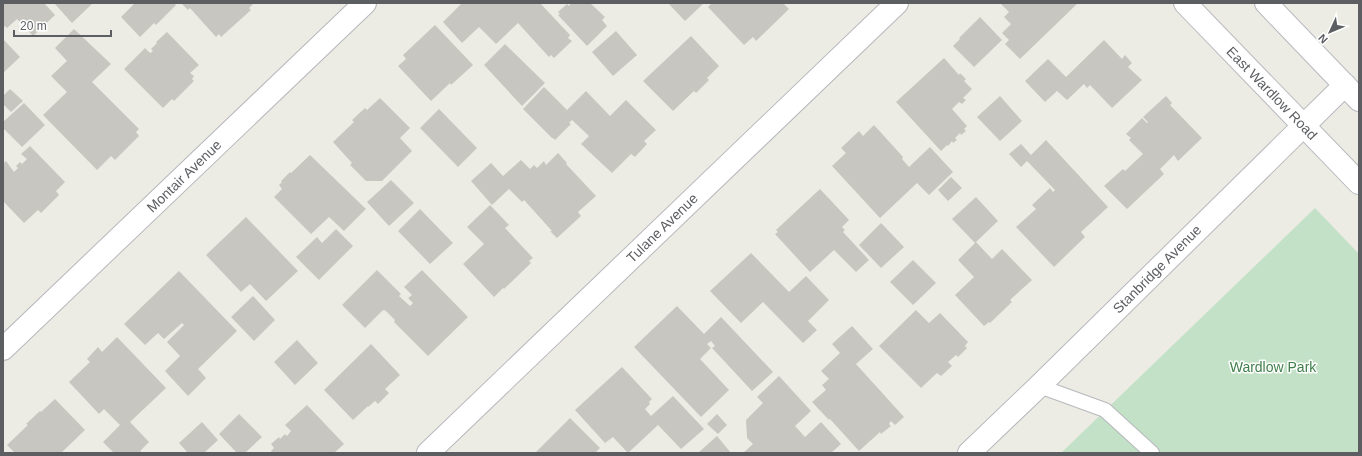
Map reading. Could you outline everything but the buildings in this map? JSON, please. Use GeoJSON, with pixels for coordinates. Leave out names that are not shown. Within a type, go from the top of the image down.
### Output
{"type":"FeatureCollection","features":[{"type":"Feature","properties":{"kind":"street","name":"Montair Avenue"},"geometry":{"type":"LineString","coordinates":[[3,349],[365,3]]}},
{"type":"Feature","properties":{"kind":"street","name":"Tulane Avenue"},"geometry":{"type":"LineString","coordinates":[[428,453],[897,3]]}},
{"type":"Feature","properties":{"kind":"street","name":"East Wardlow Road"},"geometry":{"type":"LineString","coordinates":[[1185,3],[1359,183]]}},
{"type":"Feature","properties":{"kind":"street"},"geometry":{"type":"LineString","coordinates":[[1266,3],[1352,92]]}},
{"type":"Feature","properties":{"kind":"street","name":"Stanbridge Avenue"},"geometry":{"type":"LineString","coordinates":[[969,453],[1304,125],[1352,92]]}},
{"type":"Feature","properties":{"kind":"lane"},"geometry":{"type":"LineString","coordinates":[[1039,386],[1105,410],[1152,453]]}},
{"type":"Feature","properties":{"kind":"green space","name":"Wardlow Park"},"geometry":{"type":"Polygon","coordinates":[[[1315,208],[1359,254],[1359,453],[1061,453],[1315,208]]]}}]}
